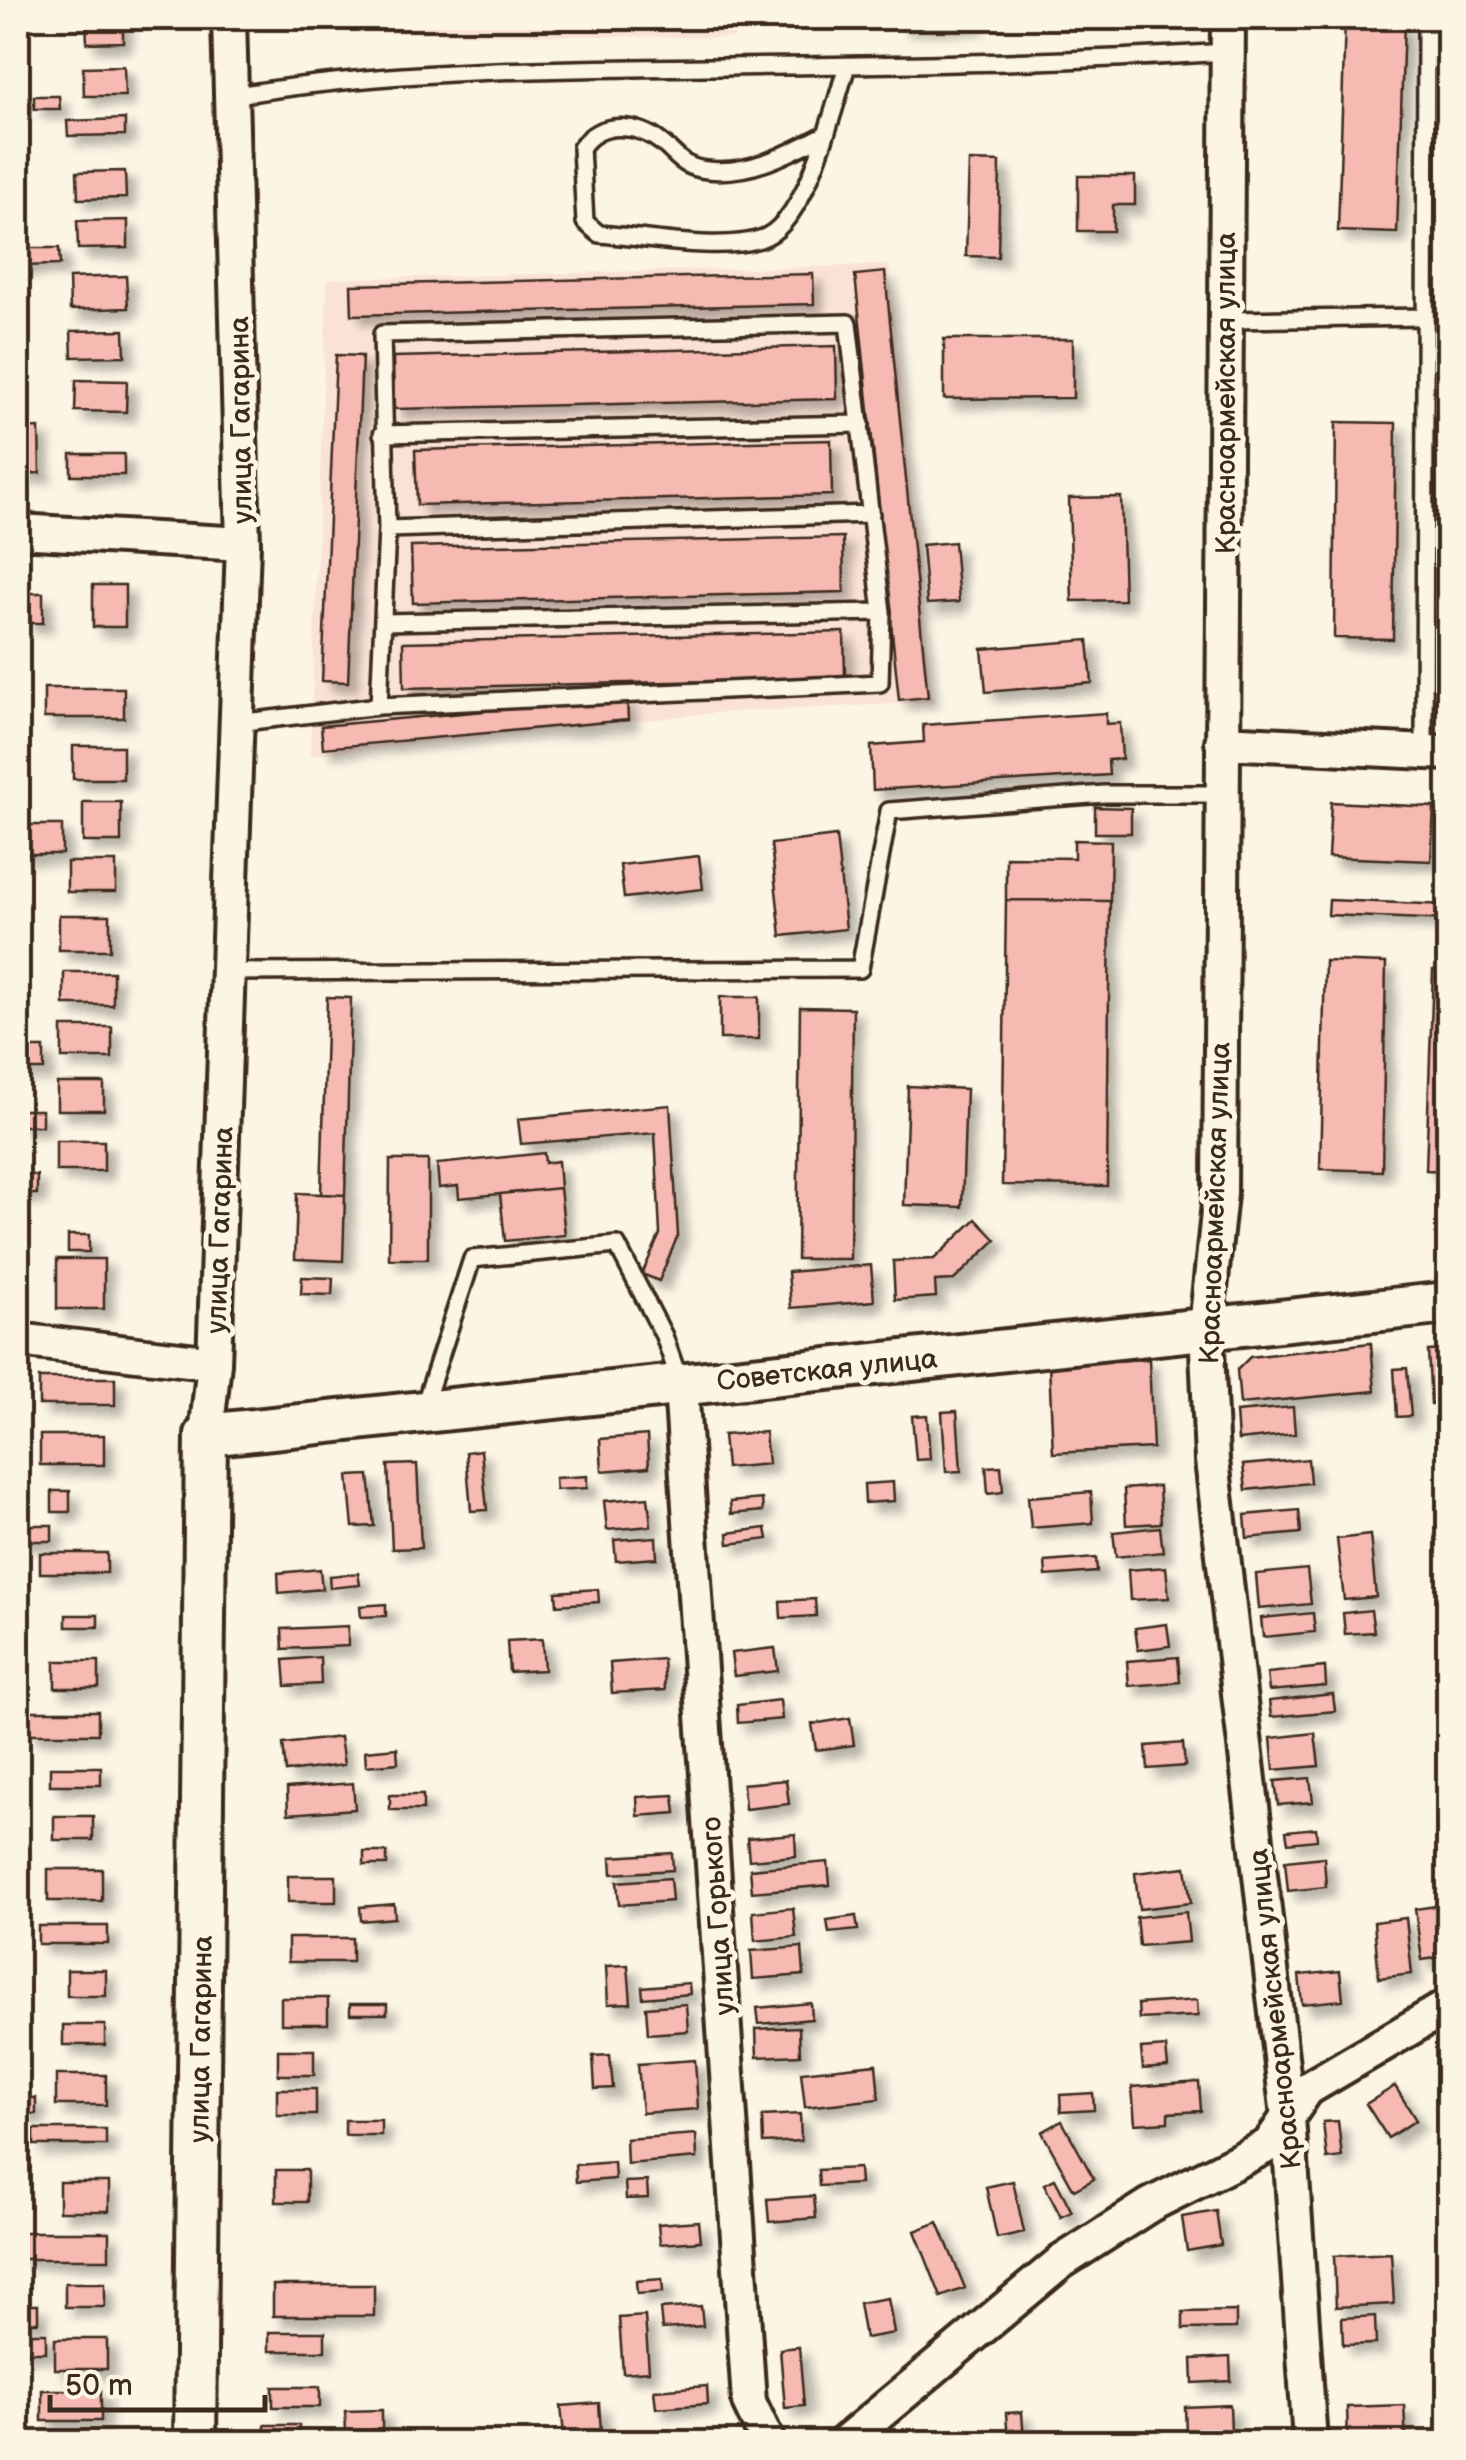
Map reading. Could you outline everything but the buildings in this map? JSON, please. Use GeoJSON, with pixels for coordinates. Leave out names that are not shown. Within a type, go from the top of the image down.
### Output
{"type":"FeatureCollection","features":[{"type":"Feature","properties":{"kind":"street","name":"улица Гагарина"},"geometry":{"type":"LineString","coordinates":[[195,2442],[206,1436],[214,1364],[243,544],[230,18]]}},
{"type":"Feature","properties":{"kind":"street","name":"Красноармейская улица"},"geometry":{"type":"LineString","coordinates":[[1228,18],[1220,1194],[1206,1326],[1212,1460],[1288,2117],[1310,2442]]}},
{"type":"Feature","properties":{"kind":"street"},"geometry":{"type":"LineString","coordinates":[[18,531],[243,544]]}},
{"type":"Feature","properties":{"kind":"street"},"geometry":{"type":"LineString","coordinates":[[1222,742],[1436,752]]}},
{"type":"Feature","properties":{"kind":"street","name":"Советская улица"},"geometry":{"type":"LineString","coordinates":[[206,1436],[1206,1326],[1448,1304]]}},
{"type":"Feature","properties":{"kind":"street"},"geometry":{"type":"LineString","coordinates":[[18,1340],[214,1364]]}},
{"type":"Feature","properties":{"kind":"street","name":"улица Горького"},"geometry":{"type":"LineString","coordinates":[[681,1386],[749,2402],[768,2442]]}},
{"type":"Feature","properties":{"kind":"street"},"geometry":{"type":"LineString","coordinates":[[845,2442],[1061,2262],[1150,2205],[1269,2145],[1307,2089],[1448,2006]]}},
{"type":"Feature","properties":{"kind":"lane"},"geometry":{"type":"LineString","coordinates":[[1426,18],[1425,317],[1436,752]]}},
{"type":"Feature","properties":{"kind":"lane"},"geometry":{"type":"LineString","coordinates":[[232,96],[284,87],[486,70],[1040,64],[1228,52]]}},
{"type":"Feature","properties":{"kind":"lane"},"geometry":{"type":"LineString","coordinates":[[824,134],[770,162],[740,170],[706,170],[679,162],[650,136],[612,126],[600,128],[581,148],[584,222],[599,234],[736,243],[764,239],[796,210],[824,134],[848,66]]}},
{"type":"Feature","properties":{"kind":"lane"},"geometry":{"type":"LineString","coordinates":[[1226,320],[1425,317]]}},
{"type":"Feature","properties":{"kind":"lane"},"geometry":{"type":"LineString","coordinates":[[236,722],[379,706],[880,683],[882,612],[848,323],[382,334],[387,529],[379,706]]}},
{"type":"Feature","properties":{"kind":"lane"},"geometry":{"type":"LineString","coordinates":[[382,434],[861,424]]}},
{"type":"Feature","properties":{"kind":"lane"},"geometry":{"type":"LineString","coordinates":[[387,529],[871,514]]}},
{"type":"Feature","properties":{"kind":"lane"},"geometry":{"type":"LineString","coordinates":[[383,622],[882,612]]}},
{"type":"Feature","properties":{"kind":"lane"},"geometry":{"type":"LineString","coordinates":[[228,972],[860,969],[889,811],[1104,794],[1222,794]]}},
{"type":"Feature","properties":{"kind":"lane"},"geometry":{"type":"LineString","coordinates":[[422,1413],[472,1259],[617,1245],[664,1336],[681,1386]]}},
{"type":"Feature","properties":{"kind":"shaded area"},"geometry":{"type":"Polygon","coordinates":[[[265,18],[735,18],[735,38],[265,31],[265,18]]]}},
{"type":"Feature","properties":{"kind":"shaded area"},"geometry":{"type":"Polygon","coordinates":[[[889,265],[933,702],[714,713],[310,755],[327,279],[889,265]]]}}]}
